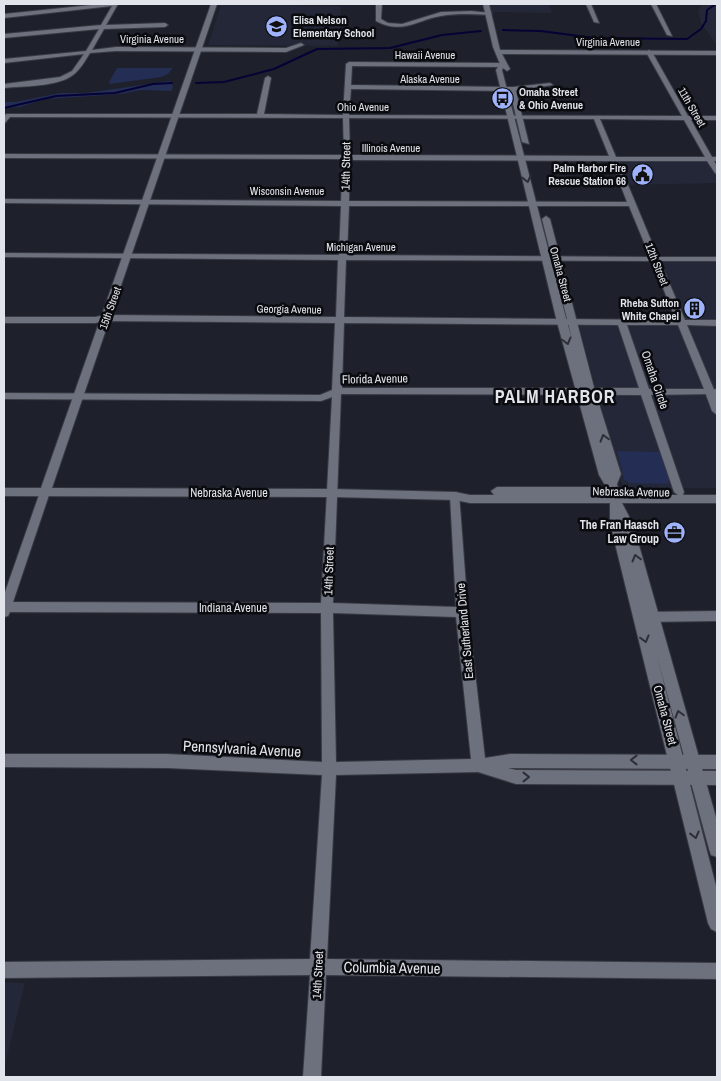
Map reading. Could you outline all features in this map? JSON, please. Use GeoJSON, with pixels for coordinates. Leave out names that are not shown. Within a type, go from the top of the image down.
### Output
{"type":"FeatureCollection","features":[{"type":"Feature","properties":{"kind":"street"},"geometry":{"type":"LineString","coordinates":[[4,16],[114,4]]}},
{"type":"Feature","properties":{"kind":"street"},"geometry":{"type":"LineString","coordinates":[[4,86],[70,76],[102,27],[114,4]]}},
{"type":"Feature","properties":{"kind":"street","name":"15th Street"},"geometry":{"type":"LineString","coordinates":[[4,609],[163,156],[214,4]]}},
{"type":"Feature","properties":{"kind":"street"},"geometry":{"type":"LineString","coordinates":[[379,4],[378,20],[383,24],[406,26],[443,11],[488,13]]}},
{"type":"Feature","properties":{"kind":"street","name":"Omaha Street"},"geometry":{"type":"LineString","coordinates":[[486,4],[502,65],[499,70],[520,117],[527,159],[585,391],[615,474],[616,523],[698,778],[717,850]]}},
{"type":"Feature","properties":{"kind":"street"},"geometry":{"type":"LineString","coordinates":[[588,4],[597,22]]}},
{"type":"Feature","properties":{"kind":"street"},"geometry":{"type":"LineString","coordinates":[[652,4],[670,35]]}},
{"type":"Feature","properties":{"kind":"street"},"geometry":{"type":"LineString","coordinates":[[4,36],[102,27],[165,25]]}},
{"type":"Feature","properties":{"kind":"street","name":"Virginia Avenue"},"geometry":{"type":"LineString","coordinates":[[4,61],[87,51],[134,49],[286,50],[301,45]]}},
{"type":"Feature","properties":{"kind":"street","name":"Virginia Avenue"},"geometry":{"type":"LineString","coordinates":[[498,52],[717,53]]}},
{"type":"Feature","properties":{"kind":"street","name":"11th Street"},"geometry":{"type":"LineString","coordinates":[[649,52],[687,118],[714,159],[717,172]]}},
{"type":"Feature","properties":{"kind":"street","name":"Hawaii Avenue"},"geometry":{"type":"LineString","coordinates":[[348,64],[502,65]]}},
{"type":"Feature","properties":{"kind":"street","name":"14th Street"},"geometry":{"type":"LineString","coordinates":[[312,1077],[329,769],[327,608],[347,158],[348,64]]}},
{"type":"Feature","properties":{"kind":"street"},"geometry":{"type":"LineString","coordinates":[[260,116],[268,78]]}},
{"type":"Feature","properties":{"kind":"street","name":"Alaska Avenue"},"geometry":{"type":"LineString","coordinates":[[347,87],[509,89],[550,85]]}},
{"type":"Feature","properties":{"kind":"street","name":"Omaha Street"},"geometry":{"type":"LineString","coordinates":[[509,89],[510,117],[527,159],[533,168]]}},
{"type":"Feature","properties":{"kind":"street","name":"Ohio Avenue"},"geometry":{"type":"LineString","coordinates":[[6,118],[175,116],[717,118]]}},
{"type":"Feature","properties":{"kind":"street","name":"12th Street"},"geometry":{"type":"LineString","coordinates":[[596,117],[680,322],[714,392],[717,411]]}},
{"type":"Feature","properties":{"kind":"street","name":"Illinois Avenue"},"geometry":{"type":"LineString","coordinates":[[4,156],[714,159]]}},
{"type":"Feature","properties":{"kind":"street","name":"Omaha Street"},"geometry":{"type":"LineString","coordinates":[[538,205],[540,196]]}},
{"type":"Feature","properties":{"kind":"street","name":"Wisconsin Avenue"},"geometry":{"type":"LineString","coordinates":[[4,201],[631,204]]}},
{"type":"Feature","properties":{"kind":"street","name":"Michigan Avenue"},"geometry":{"type":"LineString","coordinates":[[4,255],[717,259]]}},
{"type":"Feature","properties":{"kind":"street","name":"Georgia Avenue"},"geometry":{"type":"LineString","coordinates":[[4,320],[95,320],[106,318],[568,322]]}},
{"type":"Feature","properties":{"kind":"street"},"geometry":{"type":"LineString","coordinates":[[568,322],[717,322]]}},
{"type":"Feature","properties":{"kind":"street","name":"Omaha Circle"},"geometry":{"type":"LineString","coordinates":[[622,322],[680,492]]}},
{"type":"Feature","properties":{"kind":"street","name":"Florida Avenue"},"geometry":{"type":"LineString","coordinates":[[4,396],[321,398],[336,392],[350,390],[714,392]]}},
{"type":"Feature","properties":{"kind":"street","name":"Nebraska Avenue"},"geometry":{"type":"LineString","coordinates":[[4,492],[332,493],[455,496],[470,499],[614,496],[717,491]]}},
{"type":"Feature","properties":{"kind":"street","name":"East Sutherland Drive"},"geometry":{"type":"LineString","coordinates":[[455,496],[462,612],[479,765]]}},
{"type":"Feature","properties":{"kind":"street","name":"Nebraska Avenue"},"geometry":{"type":"LineString","coordinates":[[614,496],[717,499]]}},
{"type":"Feature","properties":{"kind":"street","name":"Indiana Avenue"},"geometry":{"type":"LineString","coordinates":[[4,609],[327,608],[462,612]]}},
{"type":"Feature","properties":{"kind":"street"},"geometry":{"type":"LineString","coordinates":[[646,617],[717,616]]}},
{"type":"Feature","properties":{"kind":"street","name":"Omaha Street"},"geometry":{"type":"LineString","coordinates":[[646,617],[681,778],[717,923]]}},
{"type":"Feature","properties":{"kind":"street","name":"Pennsylvania Avenue"},"geometry":{"type":"LineString","coordinates":[[4,760],[168,761],[329,769],[479,765],[510,760],[677,760],[717,762]]}},
{"type":"Feature","properties":{"kind":"street","name":"Pennsylvania Avenue"},"geometry":{"type":"LineString","coordinates":[[479,765],[516,777],[717,778]]}},
{"type":"Feature","properties":{"kind":"street","name":"Columbia Avenue"},"geometry":{"type":"LineString","coordinates":[[4,970],[318,967],[717,971]]}},
{"type":"Feature","properties":{"kind":"shaded area"},"geometry":{"type":"Polygon","coordinates":[[[490,4],[549,4],[552,13],[492,12],[490,4]]]}},
{"type":"Feature","properties":{"kind":"shaded area"},"geometry":{"type":"Polygon","coordinates":[[[702,4],[717,4],[717,45],[701,23],[698,11],[702,4]]]}},
{"type":"Feature","properties":{"kind":"shaded area","name":"Elisa Nelson Elementary School"},"geometry":{"type":"Polygon","coordinates":[[[221,5],[341,6],[338,46],[208,45],[221,5]]]}},
{"type":"Feature","properties":{"kind":"shaded area"},"geometry":{"type":"Polygon","coordinates":[[[117,68],[173,68],[168,74],[161,77],[110,84],[109,82],[117,68]]]}},
{"type":"Feature","properties":{"kind":"shaded area"},"geometry":{"type":"Polygon","coordinates":[[[170,81],[173,86],[172,91],[141,90],[121,94],[46,99],[20,107],[4,108],[4,102],[15,102],[60,93],[86,93],[170,81]]]}},
{"type":"Feature","properties":{"kind":"shaded area"},"geometry":{"type":"Polygon","coordinates":[[[618,161],[709,161],[717,178],[717,183],[627,185],[618,161]]]}},
{"type":"Feature","properties":{"kind":"shaded area"},"geometry":{"type":"Polygon","coordinates":[[[659,261],[717,261],[717,488],[623,488],[579,326],[686,326],[659,261]]]}},
{"type":"Feature","properties":{"kind":"shaded area"},"geometry":{"type":"Polygon","coordinates":[[[617,451],[660,452],[669,479],[668,484],[629,483],[624,479],[617,451]]]}},
{"type":"Feature","properties":{"kind":"shaded area"},"geometry":{"type":"Polygon","coordinates":[[[4,982],[25,983],[4,1069],[4,982]]]}},
{"type":"Feature","properties":{"kind":"waterway"},"geometry":{"type":"LineString","coordinates":[[503,30],[541,31],[594,38],[687,39],[701,29],[706,21],[707,10],[716,4]]}},
{"type":"Feature","properties":{"kind":"waterway"},"geometry":{"type":"LineString","coordinates":[[196,83],[224,82],[274,69],[317,49],[390,48],[442,35],[481,31]]}},
{"type":"Feature","properties":{"kind":"waterway"},"geometry":{"type":"LineString","coordinates":[[4,108],[56,96],[115,93],[153,84],[172,83]]}},
{"type":"Feature","properties":{"kind":"place","name":"Elisa Nelson Elementary School"},"geometry":{"type":"Point","coordinates":[277,26]}},
{"type":"Feature","properties":{"kind":"place","name":"Omaha Street & Ohio Avenue"},"geometry":{"type":"Point","coordinates":[503,98]}},
{"type":"Feature","properties":{"kind":"place","name":"Palm Harbor Fire Rescue Station 66"},"geometry":{"type":"Point","coordinates":[642,174]}},
{"type":"Feature","properties":{"kind":"place","name":"Rheba Sutton White Chapel"},"geometry":{"type":"Point","coordinates":[695,309]}},
{"type":"Feature","properties":{"kind":"place","name":"The Fran Haasch Law Group"},"geometry":{"type":"Point","coordinates":[675,532]}},
{"type":"Feature","properties":{"kind":"district","name":"PALM HARBOR"},"geometry":{"type":"Point","coordinates":[555,397]}}]}
